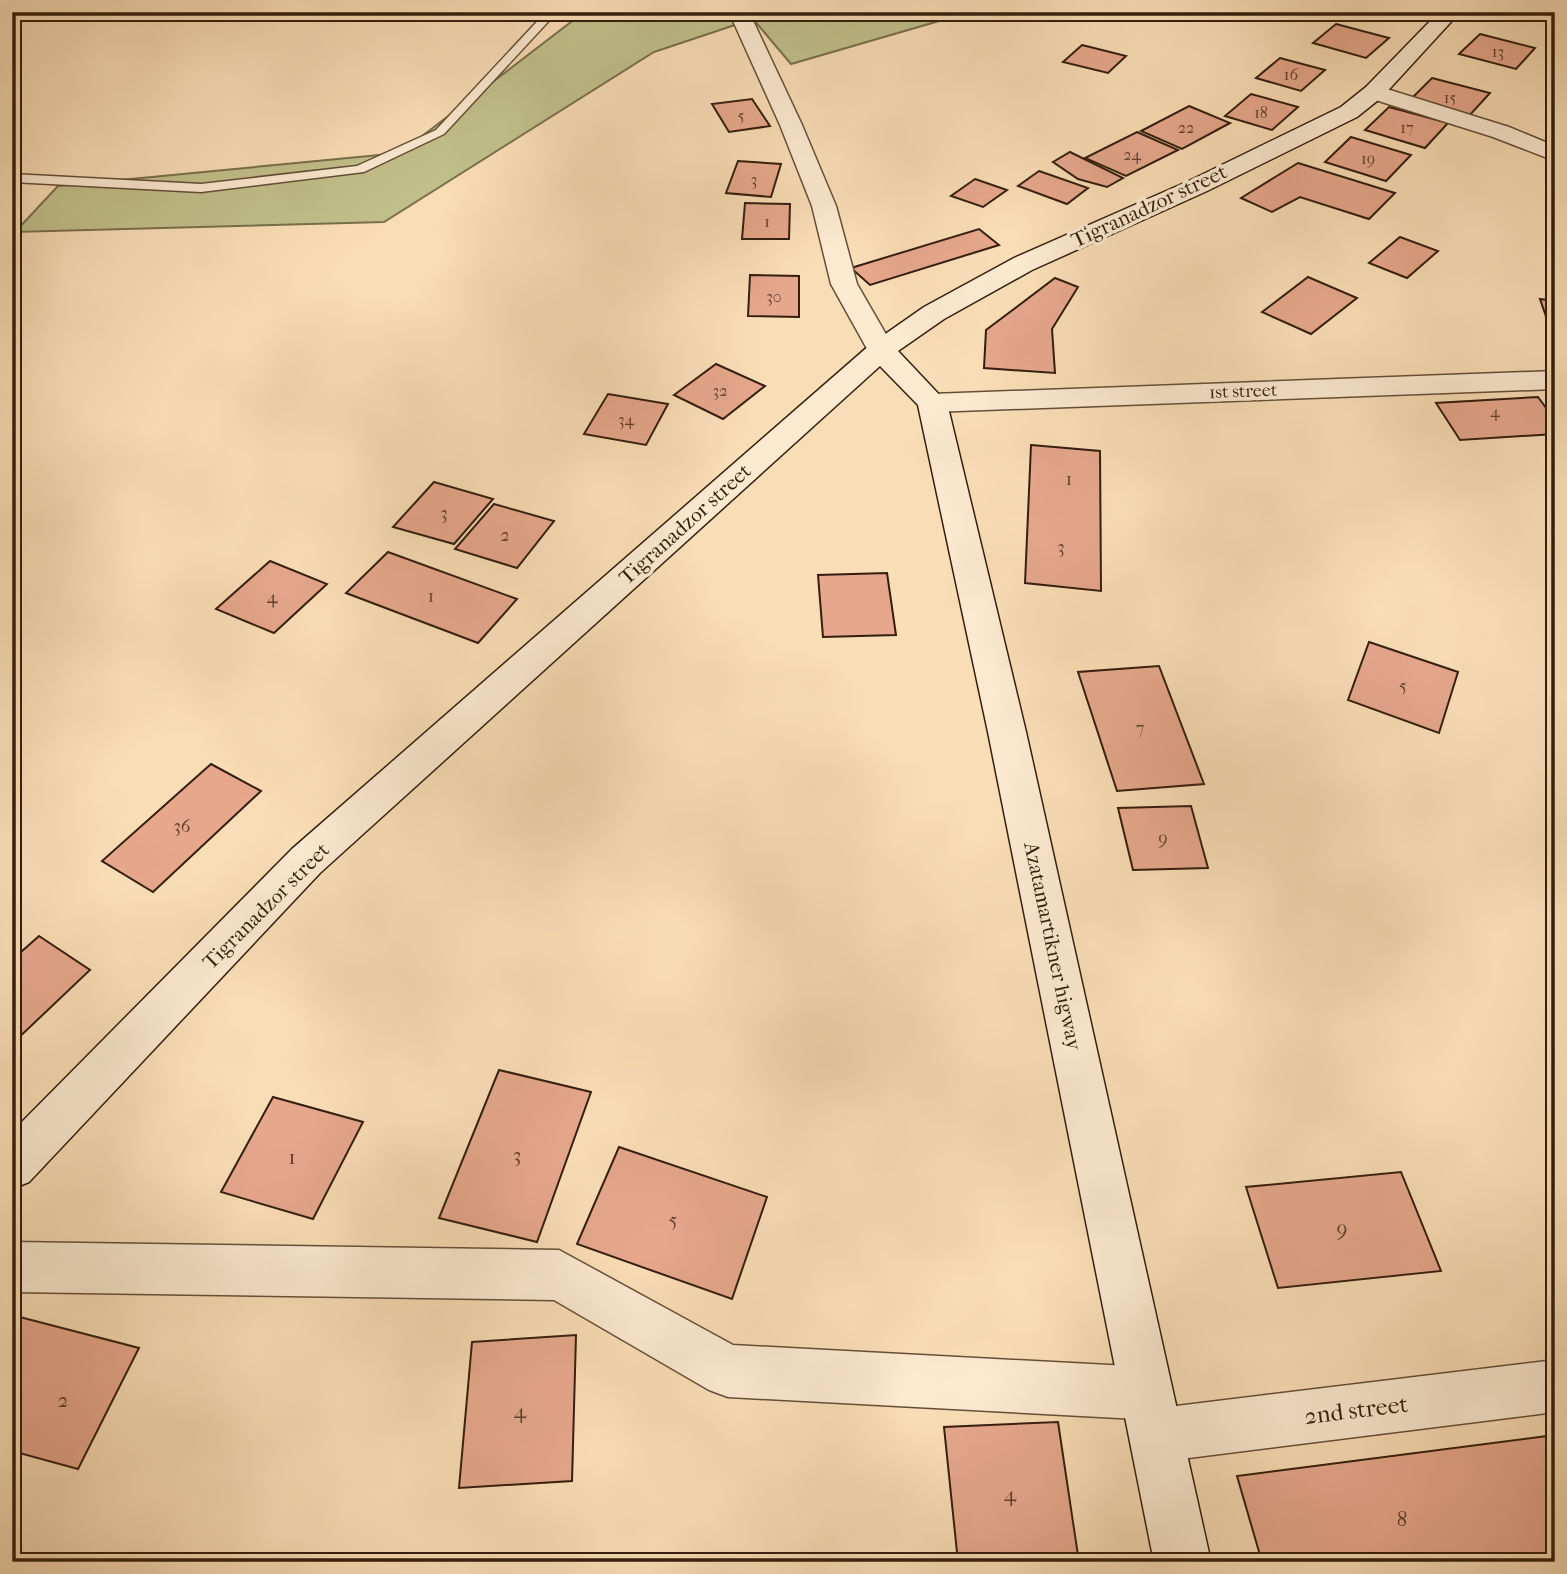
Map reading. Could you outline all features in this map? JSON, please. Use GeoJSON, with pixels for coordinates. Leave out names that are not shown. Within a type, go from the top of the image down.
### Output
{"type":"FeatureCollection","features":[{"type":"Feature","properties":{"kind":"main road"},"geometry":{"type":"LineString","coordinates":[[739,12],[791,125],[824,206],[845,284],[881,349],[932,403]]}},
{"type":"Feature","properties":{"kind":"main road","name":"Tigranadzor street"},"geometry":{"type":"LineString","coordinates":[[12,1166],[306,861],[881,349],[934,313],[1023,264],[1198,186],[1349,113],[1374,92],[1450,12]]}},
{"type":"Feature","properties":{"kind":"main road"},"geometry":{"type":"LineString","coordinates":[[1374,92],[1501,132],[1555,154]]}},
{"type":"Feature","properties":{"kind":"main road","name":"1st street"},"geometry":{"type":"LineString","coordinates":[[932,403],[1555,380]]}},
{"type":"Feature","properties":{"kind":"main road","name":"Azatamartikner higway"},"geometry":{"type":"LineString","coordinates":[[932,403],[1007,732],[1183,1562]]}},
{"type":"Feature","properties":{"kind":"main road","name":"2nd street"},"geometry":{"type":"LineString","coordinates":[[12,1267],[559,1275],[728,1371],[1152,1414],[1555,1386]]}},
{"type":"Feature","properties":{"kind":"lane"},"geometry":{"type":"LineString","coordinates":[[12,178],[201,188],[360,169],[440,132],[552,12]]}},
{"type":"Feature","properties":{"kind":"shaded area"},"geometry":{"type":"Polygon","coordinates":[[[584,12],[970,12],[791,64],[753,19],[654,52],[384,222],[15,232],[58,186],[400,153],[584,12]]]}},
{"type":"Feature","properties":{"kind":"building"},"geometry":{"type":"Polygon","coordinates":[[[1336,24],[1389,38],[1366,58],[1313,43],[1336,24]]]}},
{"type":"Feature","properties":{"kind":"building"},"geometry":{"type":"Polygon","coordinates":[[[1480,34],[1535,48],[1516,69],[1459,54],[1480,34]]]}},
{"type":"Feature","properties":{"kind":"building"},"geometry":{"type":"Polygon","coordinates":[[[1082,45],[1126,56],[1108,73],[1063,62],[1082,45]]]}},
{"type":"Feature","properties":{"kind":"building"},"geometry":{"type":"Polygon","coordinates":[[[1280,58],[1325,70],[1301,91],[1256,78],[1280,58]]]}},
{"type":"Feature","properties":{"kind":"building"},"geometry":{"type":"Polygon","coordinates":[[[1432,78],[1490,93],[1469,116],[1410,100],[1432,78]]]}},
{"type":"Feature","properties":{"kind":"building"},"geometry":{"type":"Polygon","coordinates":[[[1251,94],[1298,107],[1272,130],[1225,116],[1251,94]]]}},
{"type":"Feature","properties":{"kind":"building"},"geometry":{"type":"Polygon","coordinates":[[[752,99],[770,126],[729,132],[712,104],[752,99]]]}},
{"type":"Feature","properties":{"kind":"building"},"geometry":{"type":"Polygon","coordinates":[[[1189,106],[1230,123],[1182,149],[1141,131],[1189,106]]]}},
{"type":"Feature","properties":{"kind":"building"},"geometry":{"type":"Polygon","coordinates":[[[1389,107],[1448,123],[1425,148],[1365,130],[1389,107]]]}},
{"type":"Feature","properties":{"kind":"building"},"geometry":{"type":"Polygon","coordinates":[[[1137,132],[1178,150],[1126,176],[1085,158],[1137,132]]]}},
{"type":"Feature","properties":{"kind":"building"},"geometry":{"type":"Polygon","coordinates":[[[1351,137],[1411,155],[1386,181],[1325,162],[1351,137]]]}},
{"type":"Feature","properties":{"kind":"building"},"geometry":{"type":"Polygon","coordinates":[[[1070,152],[1123,178],[1107,187],[1078,179],[1053,162],[1070,152]]]}},
{"type":"Feature","properties":{"kind":"building"},"geometry":{"type":"Polygon","coordinates":[[[738,161],[781,164],[771,197],[726,193],[738,161]]]}},
{"type":"Feature","properties":{"kind":"building"},"geometry":{"type":"Polygon","coordinates":[[[1298,163],[1395,193],[1369,219],[1300,197],[1272,212],[1241,198],[1298,163]]]}},
{"type":"Feature","properties":{"kind":"building"},"geometry":{"type":"Polygon","coordinates":[[[1039,171],[1088,188],[1067,204],[1018,186],[1039,171]]]}},
{"type":"Feature","properties":{"kind":"building"},"geometry":{"type":"Polygon","coordinates":[[[975,179],[1007,190],[983,207],[951,196],[975,179]]]}},
{"type":"Feature","properties":{"kind":"building"},"geometry":{"type":"Polygon","coordinates":[[[745,203],[790,204],[789,239],[742,239],[745,203]]]}},
{"type":"Feature","properties":{"kind":"building"},"geometry":{"type":"Polygon","coordinates":[[[979,229],[999,245],[870,285],[851,268],[979,229]]]}},
{"type":"Feature","properties":{"kind":"building"},"geometry":{"type":"Polygon","coordinates":[[[1400,237],[1438,251],[1407,278],[1369,263],[1400,237]]]}},
{"type":"Feature","properties":{"kind":"building"},"geometry":{"type":"Polygon","coordinates":[[[750,275],[799,276],[799,317],[748,316],[750,275]]]}},
{"type":"Feature","properties":{"kind":"building"},"geometry":{"type":"Polygon","coordinates":[[[1308,277],[1357,298],[1311,334],[1262,312],[1308,277]]]}},
{"type":"Feature","properties":{"kind":"building"},"geometry":{"type":"Polygon","coordinates":[[[1055,278],[1078,287],[1052,329],[1055,373],[984,368],[986,330],[1055,278]]]}},
{"type":"Feature","properties":{"kind":"building"},"geometry":{"type":"Polygon","coordinates":[[[1540,299],[1555,301],[1555,329],[1550,328],[1540,299]]]}},
{"type":"Feature","properties":{"kind":"building"},"geometry":{"type":"Polygon","coordinates":[[[716,364],[765,386],[723,419],[674,395],[716,364]]]}},
{"type":"Feature","properties":{"kind":"building"},"geometry":{"type":"Polygon","coordinates":[[[608,394],[668,404],[646,445],[584,434],[608,394]]]}},
{"type":"Feature","properties":{"kind":"building"},"geometry":{"type":"Polygon","coordinates":[[[1538,397],[1555,420],[1555,434],[1460,440],[1436,403],[1538,397]]]}},
{"type":"Feature","properties":{"kind":"building"},"geometry":{"type":"Polygon","coordinates":[[[1031,445],[1100,451],[1101,591],[1025,583],[1031,445]]]}},
{"type":"Feature","properties":{"kind":"building"},"geometry":{"type":"Polygon","coordinates":[[[434,482],[493,499],[454,544],[393,527],[434,482]]]}},
{"type":"Feature","properties":{"kind":"building"},"geometry":{"type":"Polygon","coordinates":[[[494,504],[554,521],[517,568],[455,549],[494,504]]]}},
{"type":"Feature","properties":{"kind":"building"},"geometry":{"type":"Polygon","coordinates":[[[388,552],[517,599],[478,643],[346,593],[388,552]]]}},
{"type":"Feature","properties":{"kind":"building"},"geometry":{"type":"Polygon","coordinates":[[[270,561],[327,584],[274,633],[216,609],[270,561]]]}},
{"type":"Feature","properties":{"kind":"building"},"geometry":{"type":"Polygon","coordinates":[[[887,573],[896,635],[823,637],[818,575],[887,573]]]}},
{"type":"Feature","properties":{"kind":"building"},"geometry":{"type":"Polygon","coordinates":[[[1369,642],[1458,672],[1439,733],[1348,700],[1369,642]]]}},
{"type":"Feature","properties":{"kind":"building"},"geometry":{"type":"Polygon","coordinates":[[[1159,666],[1204,784],[1117,791],[1078,672],[1159,666]]]}},
{"type":"Feature","properties":{"kind":"building"},"geometry":{"type":"Polygon","coordinates":[[[211,764],[261,791],[153,892],[102,861],[211,764]]]}},
{"type":"Feature","properties":{"kind":"building"},"geometry":{"type":"Polygon","coordinates":[[[1191,806],[1208,868],[1133,870],[1118,808],[1191,806]]]}},
{"type":"Feature","properties":{"kind":"building"},"geometry":{"type":"Polygon","coordinates":[[[39,936],[90,970],[12,1044],[12,960],[39,936]]]}},
{"type":"Feature","properties":{"kind":"building"},"geometry":{"type":"Polygon","coordinates":[[[499,1070],[591,1092],[537,1242],[439,1218],[499,1070]]]}},
{"type":"Feature","properties":{"kind":"building"},"geometry":{"type":"Polygon","coordinates":[[[273,1097],[363,1122],[313,1219],[221,1192],[273,1097]]]}},
{"type":"Feature","properties":{"kind":"building"},"geometry":{"type":"Polygon","coordinates":[[[619,1147],[767,1197],[732,1299],[577,1244],[619,1147]]]}},
{"type":"Feature","properties":{"kind":"building"},"geometry":{"type":"Polygon","coordinates":[[[1401,1172],[1441,1271],[1278,1288],[1246,1187],[1401,1172]]]}},
{"type":"Feature","properties":{"kind":"building"},"geometry":{"type":"Polygon","coordinates":[[[12,1315],[139,1348],[78,1469],[12,1451],[12,1315]]]}},
{"type":"Feature","properties":{"kind":"building"},"geometry":{"type":"Polygon","coordinates":[[[576,1335],[572,1481],[459,1488],[472,1342],[576,1335]]]}},
{"type":"Feature","properties":{"kind":"building"},"geometry":{"type":"Polygon","coordinates":[[[1058,1422],[1079,1562],[958,1562],[944,1427],[1058,1422]]]}},
{"type":"Feature","properties":{"kind":"building"},"geometry":{"type":"Polygon","coordinates":[[[1555,1435],[1555,1562],[1262,1562],[1237,1476],[1555,1435]]]}}]}
